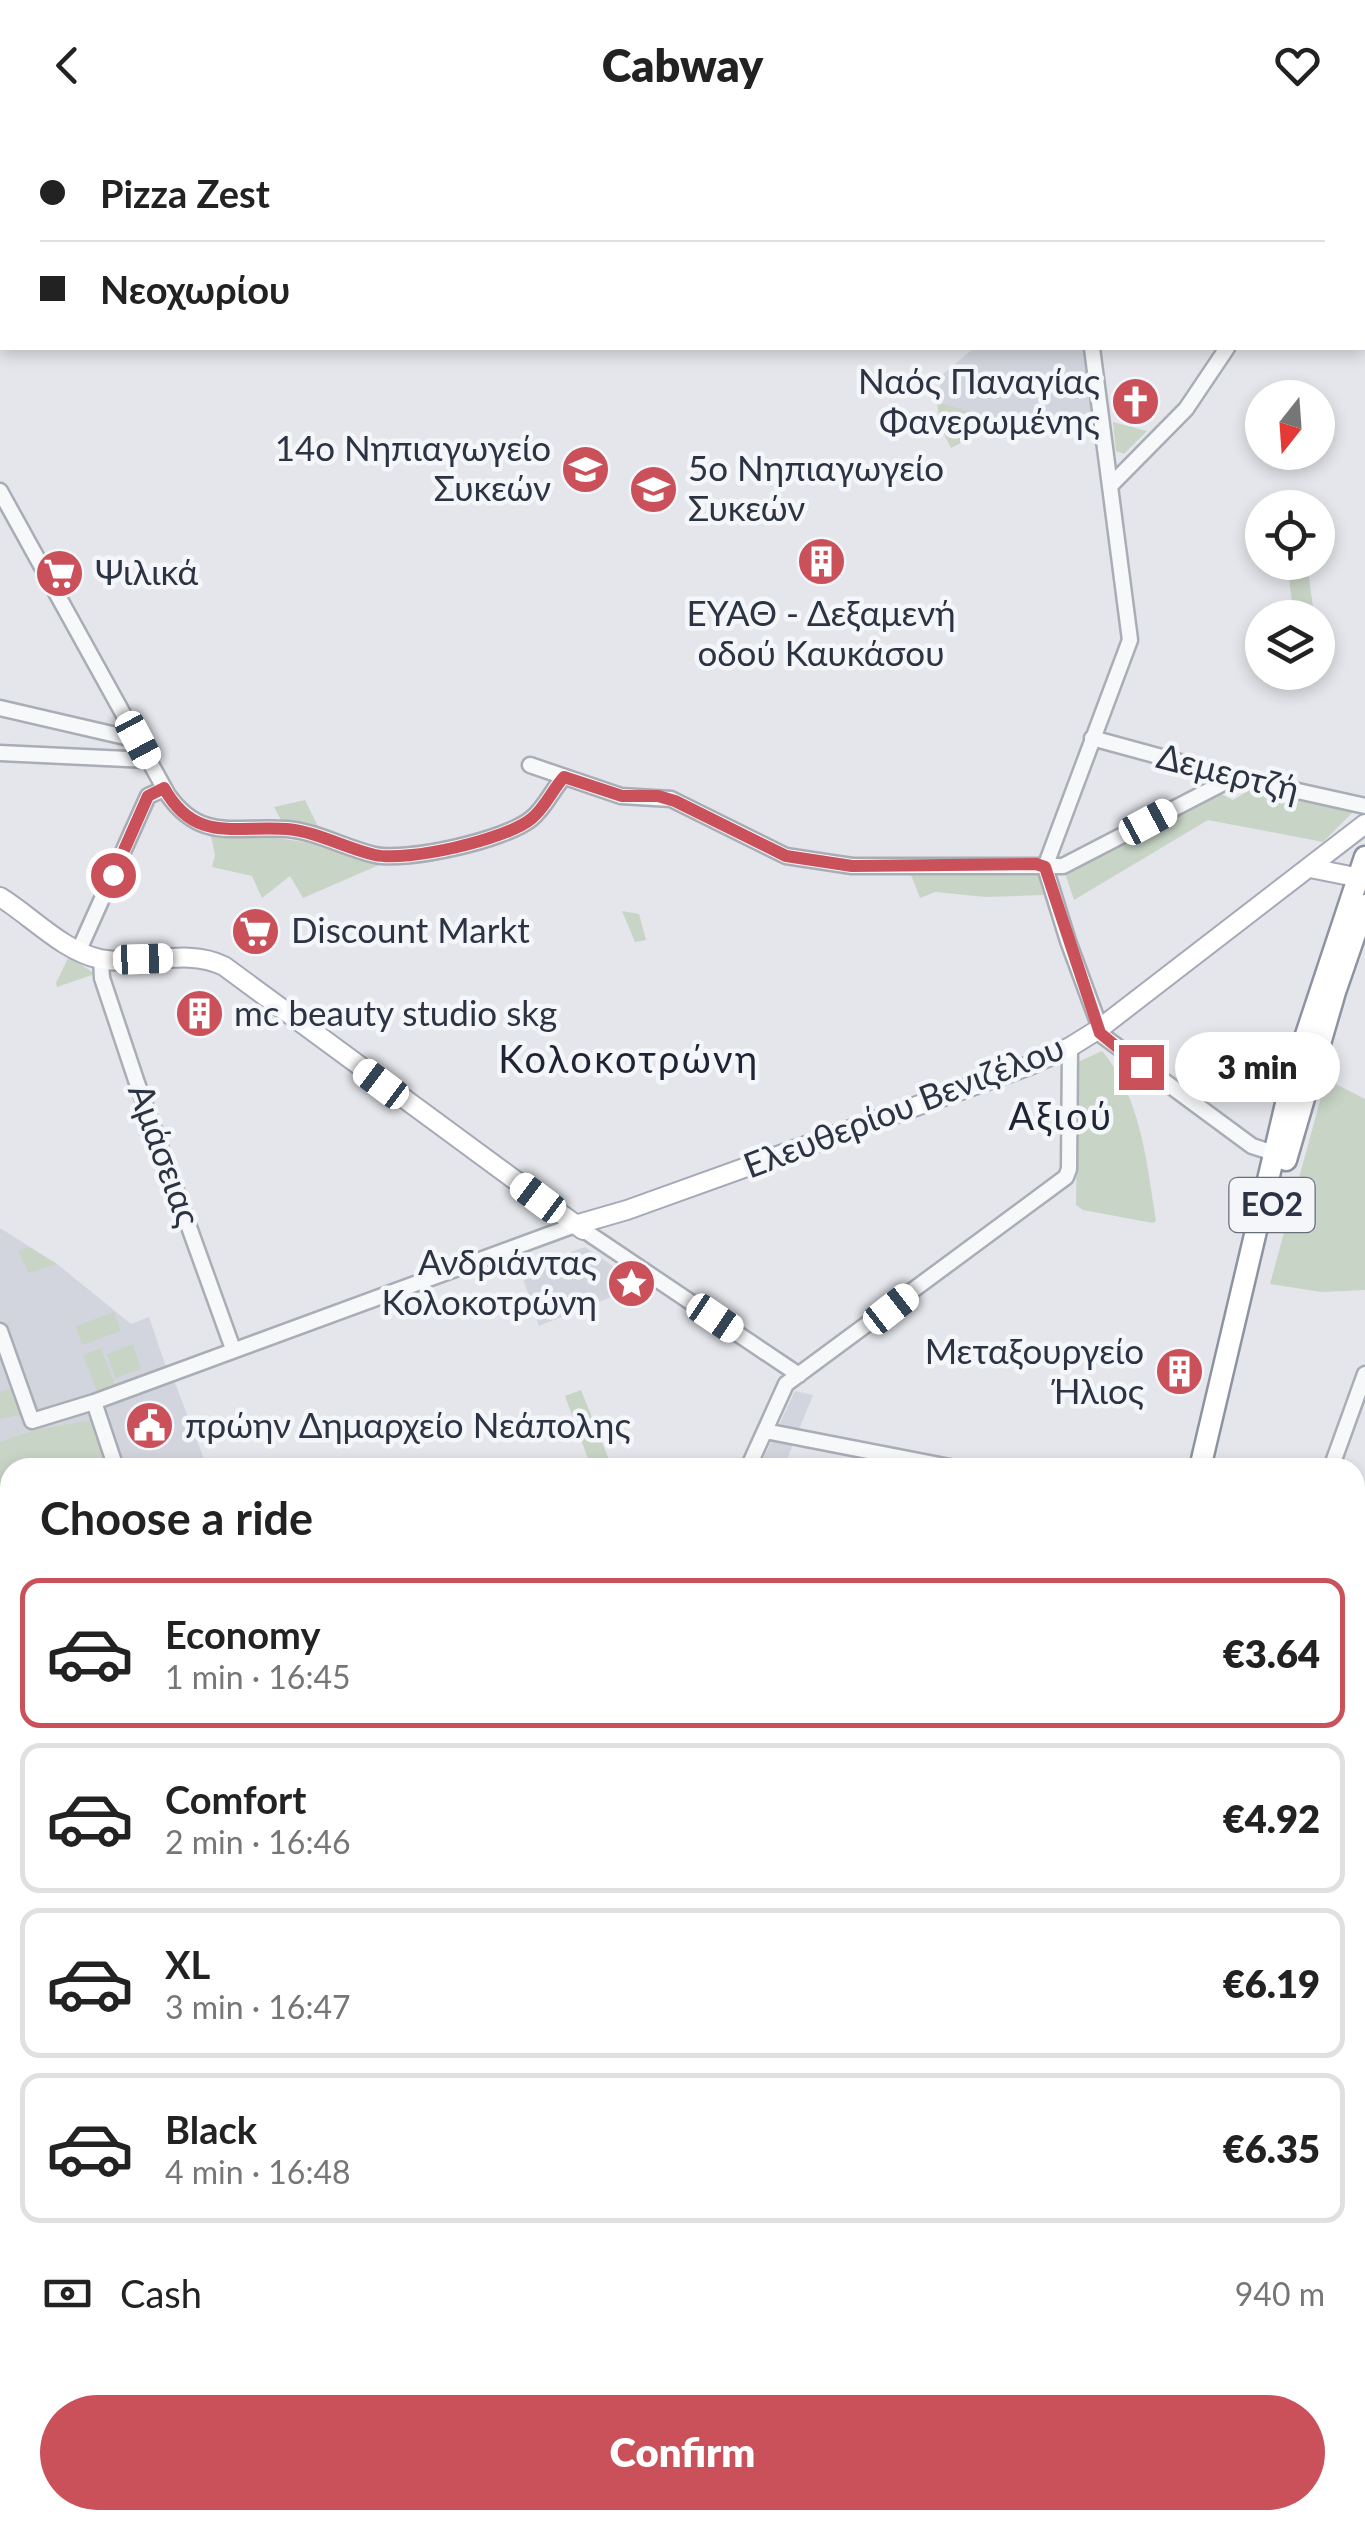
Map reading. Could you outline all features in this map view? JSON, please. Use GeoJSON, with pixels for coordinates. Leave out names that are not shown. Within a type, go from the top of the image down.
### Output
{"type":"FeatureCollection","features":[{"type":"Feature","properties":{"kind":"highway","name":"ΕΟ2"},"geometry":{"type":"LineString","coordinates":[[1212,1458],[1280,1155],[1293,1074],[1363,870]]}},
{"type":"Feature","properties":{"kind":"highway","name":"ΕΟ2"},"geometry":{"type":"LineString","coordinates":[[1203,1458],[1280,1155],[1357,953],[1365,905]]}},
{"type":"Feature","properties":{"kind":"main road","name":"Ελευθερίου Βενιζέλου"},"geometry":{"type":"LineString","coordinates":[[580,1228],[1028,1066],[1070,1047],[1099,1029],[1365,824]]}},
{"type":"Feature","properties":{"kind":"main road"},"geometry":{"type":"LineString","coordinates":[[1315,864],[1363,870]]}},
{"type":"Feature","properties":{"kind":"main road"},"geometry":{"type":"LineString","coordinates":[[0,897],[79,950],[102,959],[201,958],[224,966],[580,1228]]}},
{"type":"Feature","properties":{"kind":"street"},"geometry":{"type":"LineString","coordinates":[[1092,350],[1130,639],[1045,867],[1099,1029],[1116,1049],[1217,1122],[1252,1146],[1280,1155]]}},
{"type":"Feature","properties":{"kind":"street"},"geometry":{"type":"LineString","coordinates":[[1110,486],[1186,409],[1226,350]]}},
{"type":"Feature","properties":{"kind":"street"},"geometry":{"type":"LineString","coordinates":[[0,491],[148,760],[184,814],[212,828],[289,829],[397,858],[466,844],[529,821],[564,777]]}},
{"type":"Feature","properties":{"kind":"street"},"geometry":{"type":"LineString","coordinates":[[0,708],[138,740]]}},
{"type":"Feature","properties":{"kind":"street","name":"Δεμερτζή"},"geometry":{"type":"LineString","coordinates":[[1092,738],[1235,777],[1365,806]]}},
{"type":"Feature","properties":{"kind":"street"},"geometry":{"type":"LineString","coordinates":[[0,752],[148,760]]}},
{"type":"Feature","properties":{"kind":"street"},"geometry":{"type":"LineString","coordinates":[[530,765],[622,796],[658,796],[675,801],[786,856],[852,866],[1066,864],[1235,777]]}},
{"type":"Feature","properties":{"kind":"street"},"geometry":{"type":"LineString","coordinates":[[79,950],[148,796],[164,788]]}},
{"type":"Feature","properties":{"kind":"street","name":"Αμάσειας"},"geometry":{"type":"LineString","coordinates":[[102,959],[101,975],[107,995],[234,1349]]}},
{"type":"Feature","properties":{"kind":"street"},"geometry":{"type":"LineString","coordinates":[[753,1458],[786,1384],[1066,1177],[1070,1047]]}},
{"type":"Feature","properties":{"kind":"street"},"geometry":{"type":"LineString","coordinates":[[580,1228],[799,1375]]}},
{"type":"Feature","properties":{"kind":"street","name":"Ελευθερίου Βενιζέλου"},"geometry":{"type":"LineString","coordinates":[[0,1331],[32,1421],[94,1402],[508,1248],[580,1228]]}},
{"type":"Feature","properties":{"kind":"street"},"geometry":{"type":"LineString","coordinates":[[1335,1458],[1365,1374]]}},
{"type":"Feature","properties":{"kind":"street"},"geometry":{"type":"LineString","coordinates":[[94,1402],[113,1458]]}},
{"type":"Feature","properties":{"kind":"street"},"geometry":{"type":"LineString","coordinates":[[765,1431],[903,1458]]}},
{"type":"Feature","properties":{"kind":"shaded area"},"geometry":{"type":"Polygon","coordinates":[[[972,350],[1084,350],[1092,413],[1005,422],[937,402],[942,375],[972,350]]]}},
{"type":"Feature","properties":{"kind":"shaded area"},"geometry":{"type":"Polygon","coordinates":[[[0,1228],[57,1264],[131,1324],[149,1317],[204,1458],[0,1458],[0,1228]]]}},
{"type":"Feature","properties":{"kind":"shaded area"},"geometry":{"type":"Polygon","coordinates":[[[585,1247],[620,1271],[621,1293],[539,1326],[520,1270],[585,1247]]]}},
{"type":"Feature","properties":{"kind":"shaded area"},"geometry":{"type":"Polygon","coordinates":[[[795,1391],[813,1395],[788,1458],[764,1458],[795,1391]]]}},
{"type":"Feature","properties":{"kind":"green space"},"geometry":{"type":"Polygon","coordinates":[[[937,402],[997,419],[995,426],[951,448],[940,426],[937,402]]]}},
{"type":"Feature","properties":{"kind":"green space"},"geometry":{"type":"Polygon","coordinates":[[[1113,422],[1147,431],[1124,454],[1116,451],[1113,422]]]}},
{"type":"Feature","properties":{"kind":"green space"},"geometry":{"type":"Polygon","coordinates":[[[1289,580],[1309,580],[1312,600],[1292,600],[1289,580]]]}},
{"type":"Feature","properties":{"kind":"green space"},"geometry":{"type":"Polygon","coordinates":[[[1253,788],[1357,808],[1323,842],[1208,820],[1074,900],[1064,870],[1217,792],[1233,800],[1253,788]]]}},
{"type":"Feature","properties":{"kind":"green space"},"geometry":{"type":"Polygon","coordinates":[[[305,800],[320,830],[282,822],[274,807],[305,800]]]}},
{"type":"Feature","properties":{"kind":"green space"},"geometry":{"type":"Polygon","coordinates":[[[211,836],[296,841],[379,865],[303,898],[290,876],[262,898],[252,876],[212,867],[215,855],[211,836]]]}},
{"type":"Feature","properties":{"kind":"green space"},"geometry":{"type":"Polygon","coordinates":[[[909,870],[1038,871],[1044,895],[986,897],[935,892],[920,898],[909,870]]]}},
{"type":"Feature","properties":{"kind":"green space"},"geometry":{"type":"Polygon","coordinates":[[[622,911],[639,914],[646,940],[635,942],[622,911]]]}},
{"type":"Feature","properties":{"kind":"green space"},"geometry":{"type":"Polygon","coordinates":[[[69,956],[95,974],[57,987],[56,983],[69,956]]]}},
{"type":"Feature","properties":{"kind":"green space"},"geometry":{"type":"Polygon","coordinates":[[[1102,1051],[1134,1110],[1149,1176],[1156,1221],[1153,1223],[1083,1210],[1076,1205],[1078,1062],[1102,1051]]]}},
{"type":"Feature","properties":{"kind":"green space"},"geometry":{"type":"Polygon","coordinates":[[[1326,1079],[1365,1099],[1365,1290],[1321,1292],[1270,1284],[1326,1079]]]}},
{"type":"Feature","properties":{"kind":"green space"},"geometry":{"type":"Polygon","coordinates":[[[29,1247],[57,1264],[29,1273],[18,1251],[29,1247]]]}},
{"type":"Feature","properties":{"kind":"green space"},"geometry":{"type":"Polygon","coordinates":[[[114,1312],[121,1331],[82,1345],[76,1326],[114,1312]]]}},
{"type":"Feature","properties":{"kind":"green space"},"geometry":{"type":"Polygon","coordinates":[[[133,1344],[141,1369],[115,1378],[107,1354],[133,1344]]]}},
{"type":"Feature","properties":{"kind":"green space"},"geometry":{"type":"Polygon","coordinates":[[[101,1348],[115,1384],[97,1391],[83,1355],[101,1348]]]}},
{"type":"Feature","properties":{"kind":"green space"},"geometry":{"type":"Polygon","coordinates":[[[14,1387],[24,1414],[0,1419],[0,1392],[14,1387]]]}},
{"type":"Feature","properties":{"kind":"green space"},"geometry":{"type":"Polygon","coordinates":[[[581,1390],[608,1458],[588,1458],[565,1396],[581,1390]]]}},
{"type":"Feature","properties":{"kind":"green space"},"geometry":{"type":"Polygon","coordinates":[[[93,1420],[106,1458],[0,1458],[0,1442],[35,1430],[93,1420]]]}},
{"type":"Feature","properties":{"kind":"place","name":"Ναός Παναγίας Φανερωμένης"},"geometry":{"type":"Point","coordinates":[1135,402]}},
{"type":"Feature","properties":{"kind":"place","name":"14ο Νηπιαγωγείο Συκεών"},"geometry":{"type":"Point","coordinates":[586,469]}},
{"type":"Feature","properties":{"kind":"place","name":"5ο Νηπιαγωγείο Συκεών"},"geometry":{"type":"Point","coordinates":[653,489]}},
{"type":"Feature","properties":{"kind":"place","name":"ΕΥΑΘ - Δεξαμενή οδού Καυκάσου"},"geometry":{"type":"Point","coordinates":[821,562]}},
{"type":"Feature","properties":{"kind":"place","name":"Ψιλικά"},"geometry":{"type":"Point","coordinates":[60,573]}},
{"type":"Feature","properties":{"kind":"place","name":"Discount Markt"},"geometry":{"type":"Point","coordinates":[256,931]}},
{"type":"Feature","properties":{"kind":"place","name":"mc beauty studio skg"},"geometry":{"type":"Point","coordinates":[199,1014]}},
{"type":"Feature","properties":{"kind":"place","name":"Ανδριάντας Κολοκοτρώνη"},"geometry":{"type":"Point","coordinates":[632,1283]}},
{"type":"Feature","properties":{"kind":"place","name":"Μεταξουργείο Ήλιος"},"geometry":{"type":"Point","coordinates":[1179,1372]}},
{"type":"Feature","properties":{"kind":"place","name":"πρώην Δημαρχείο Νεάπολης"},"geometry":{"type":"Point","coordinates":[150,1426]}},
{"type":"Feature","properties":{"kind":"district","name":"Κολοκοτρώνη"},"geometry":{"type":"Point","coordinates":[629,1060]}},
{"type":"Feature","properties":{"kind":"district","name":"Αξιού"},"geometry":{"type":"Point","coordinates":[1061,1117]}},
{"type":"Feature","properties":{"kind":"route"},"geometry":{"type":"LineString","coordinates":[[113,875],[148,796],[164,788],[184,814],[210,828],[289,829],[375,855],[405,858],[466,844],[524,824],[535,816],[564,777],[622,796],[658,796],[675,801],[786,856],[852,866],[1036,864],[1045,867],[1102,1035],[1141,1067]]}}]}
